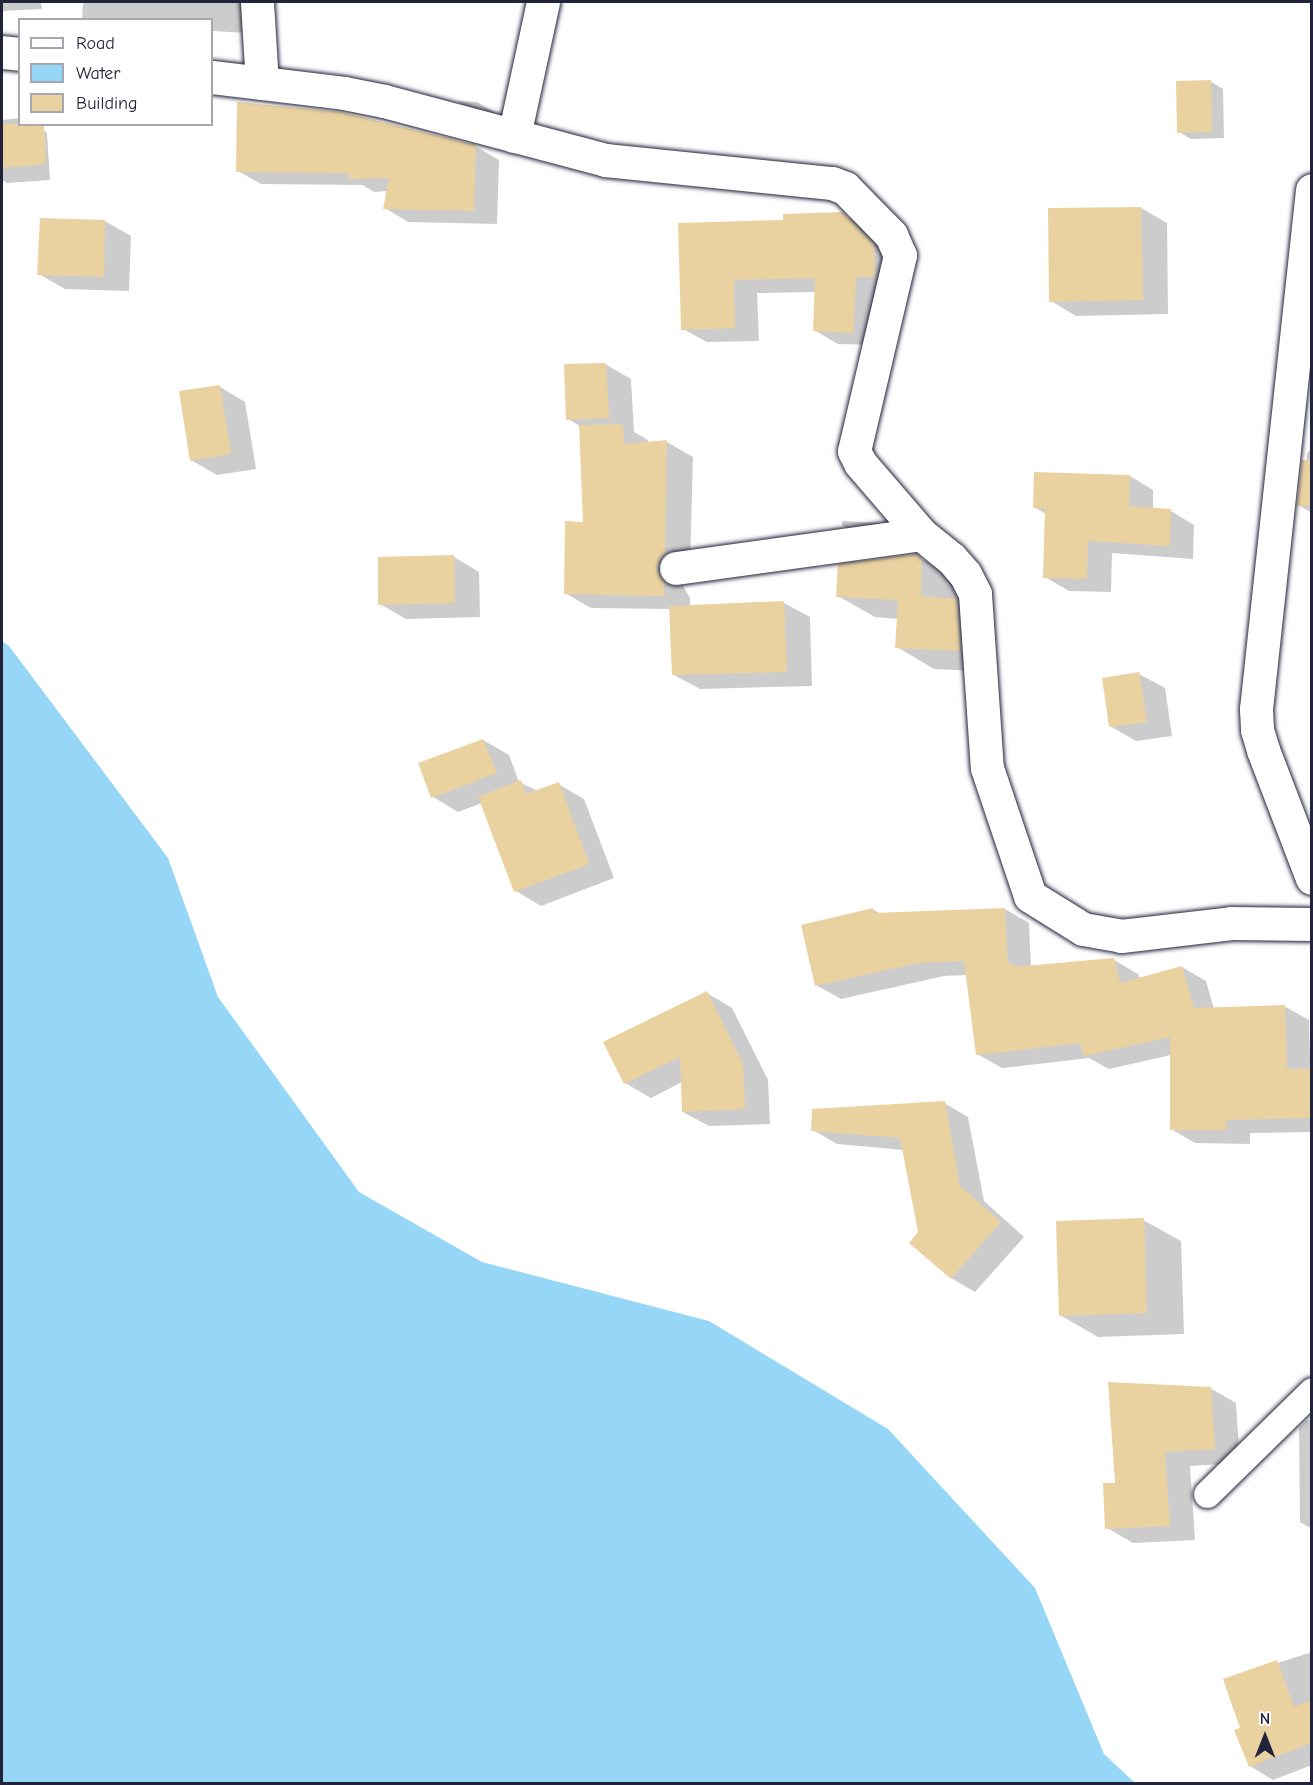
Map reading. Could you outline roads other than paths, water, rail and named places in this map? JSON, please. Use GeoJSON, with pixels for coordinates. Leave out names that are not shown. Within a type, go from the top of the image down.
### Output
{"type":"FeatureCollection","features":[{"type":"Feature","properties":{"kind":"street"},"geometry":{"type":"LineString","coordinates":[[257,2],[262,83]]}},
{"type":"Feature","properties":{"kind":"street"},"geometry":{"type":"LineString","coordinates":[[514,136],[543,2]]}},
{"type":"Feature","properties":{"kind":"street"},"geometry":{"type":"LineString","coordinates":[[2,52],[18,54]]}},
{"type":"Feature","properties":{"kind":"street"},"geometry":{"type":"LineString","coordinates":[[213,77],[364,97],[605,160],[832,183],[845,188],[891,235],[900,255],[854,451],[870,476],[921,534],[961,569],[975,594],[987,768],[1030,896],[1083,929],[1121,936],[1231,923],[1311,924]]}},
{"type":"Feature","properties":{"kind":"street"},"geometry":{"type":"LineString","coordinates":[[1311,190],[1302,361],[1257,720],[1263,750],[1311,878]]}},
{"type":"Feature","properties":{"kind":"street"},"geometry":{"type":"LineString","coordinates":[[676,568],[921,534]]}},
{"type":"Feature","properties":{"kind":"lane"},"geometry":{"type":"LineString","coordinates":[[1207,1494],[1311,1391]]}},
{"type":"Feature","properties":{"kind":"water"},"geometry":{"type":"Polygon","coordinates":[[[2,641],[9,646],[168,858],[218,997],[359,1192],[482,1262],[709,1321],[888,1429],[1035,1588],[1104,1754],[1135,1783],[2,1783],[2,641]]]}}]}
